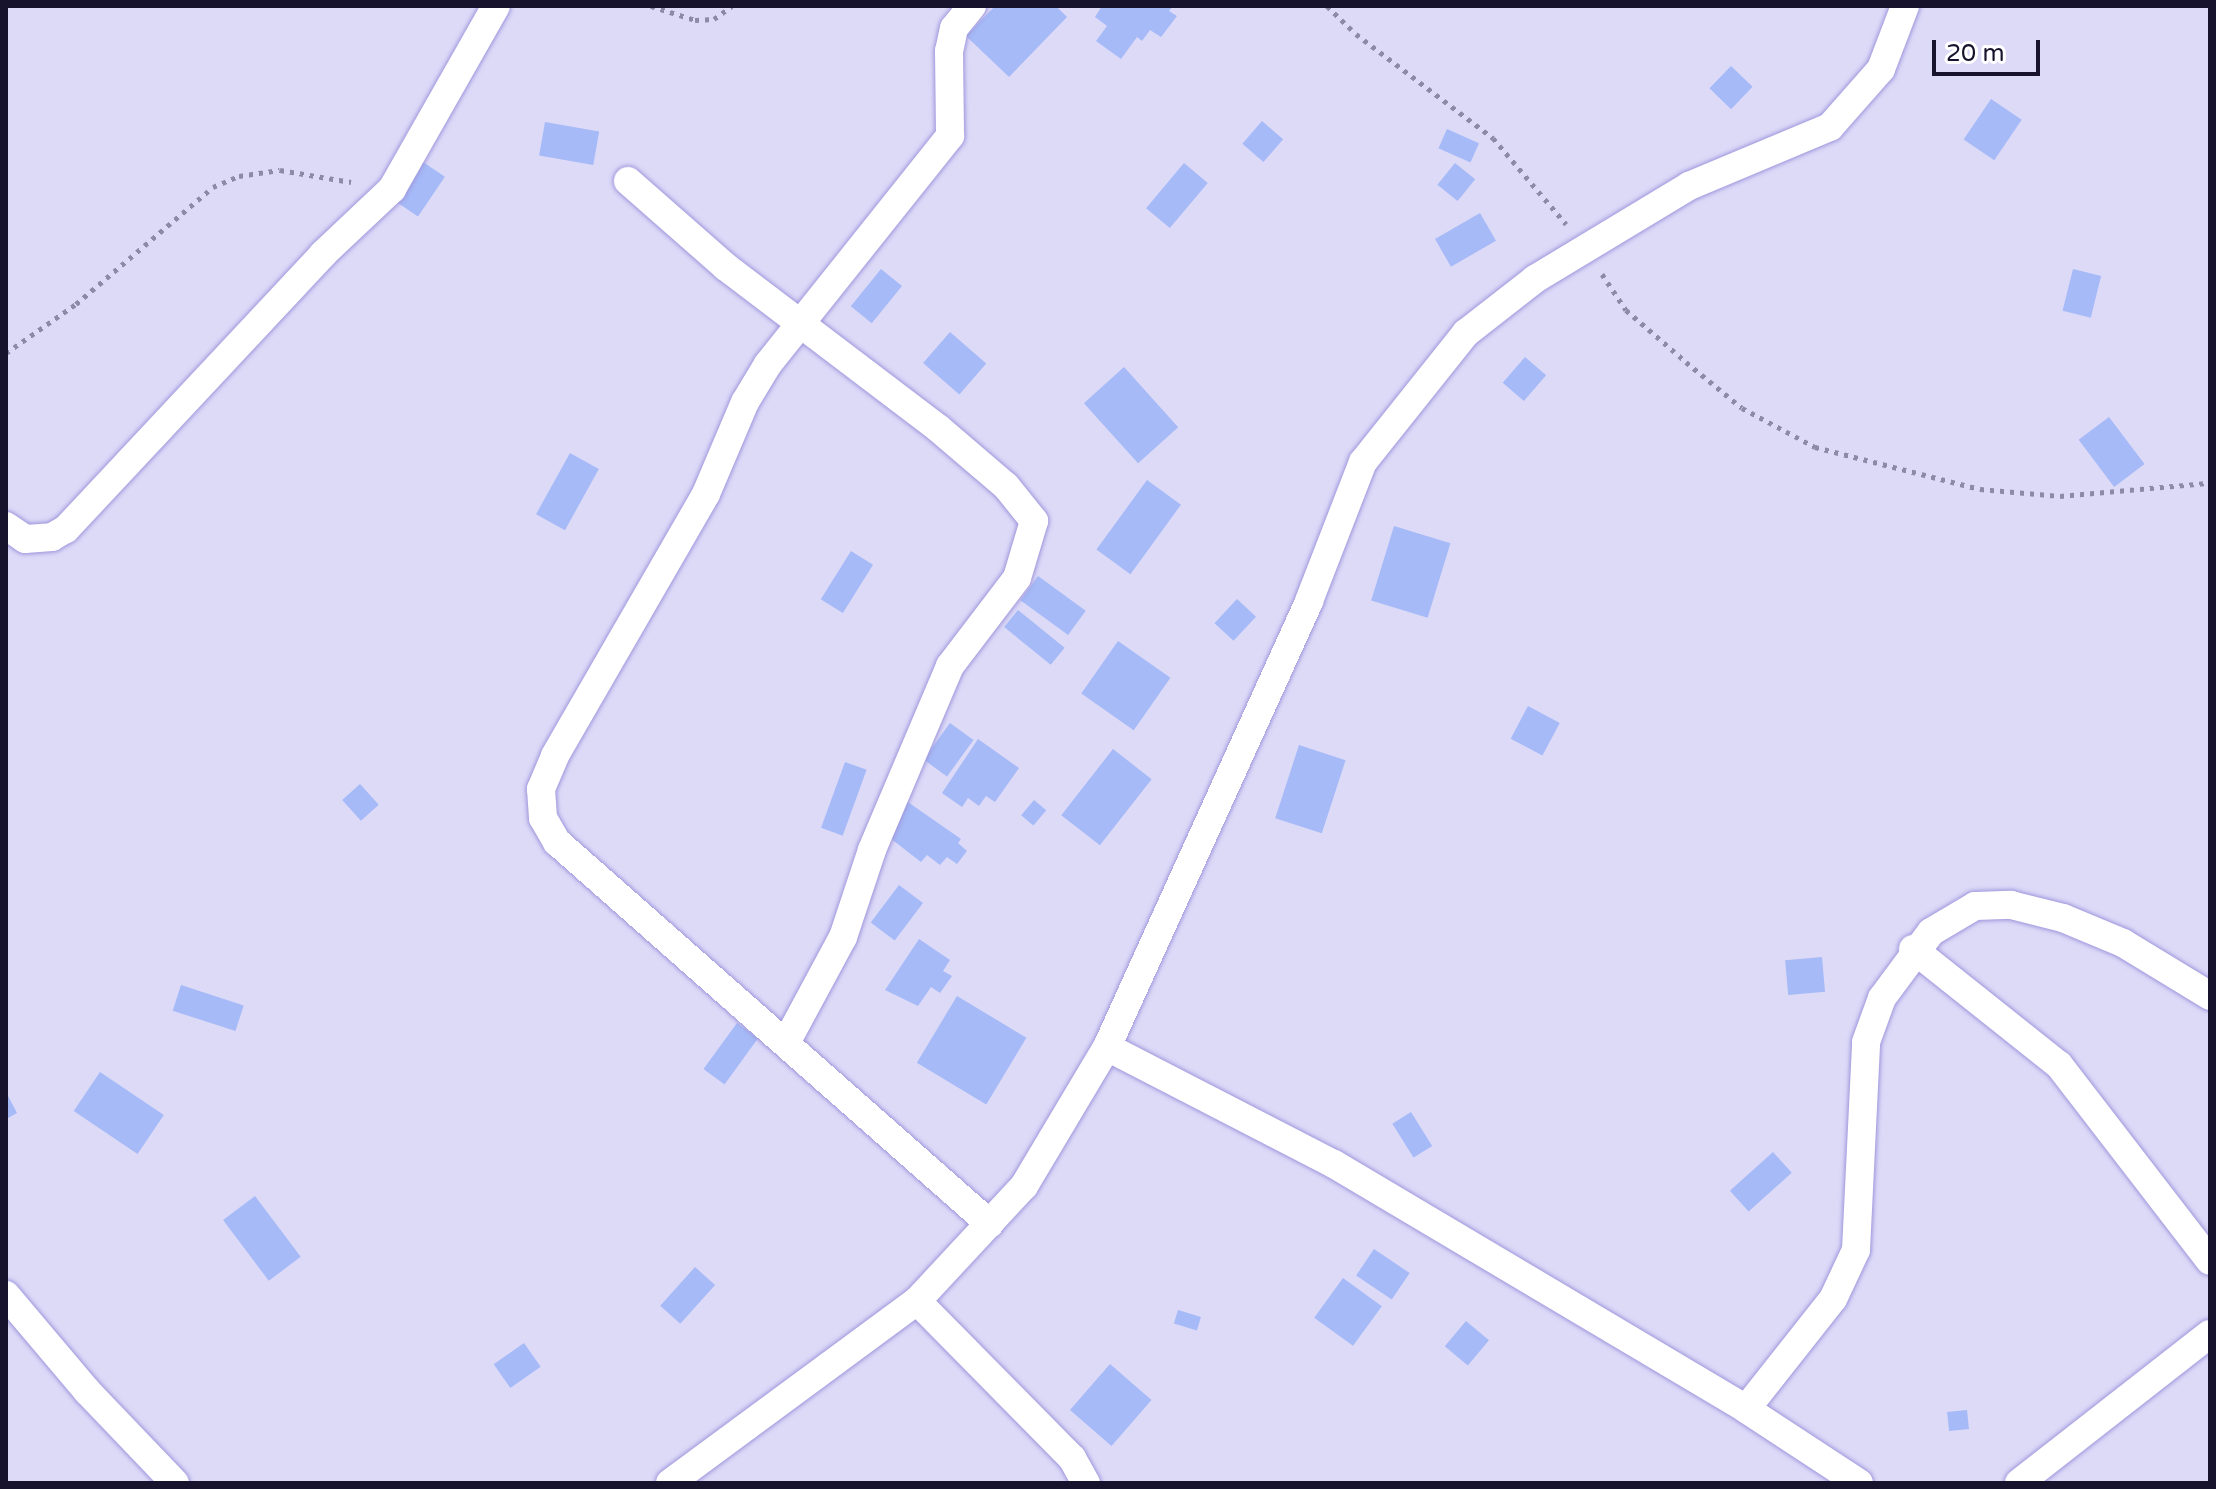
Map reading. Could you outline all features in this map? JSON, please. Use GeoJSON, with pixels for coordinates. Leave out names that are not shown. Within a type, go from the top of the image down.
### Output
{"type":"FeatureCollection","features":[{"type":"Feature","properties":{"kind":"street"},"geometry":{"type":"LineString","coordinates":[[6,526],[25,539],[52,537],[66,529],[323,254],[392,189],[496,6]]}},
{"type":"Feature","properties":{"kind":"street"},"geometry":{"type":"LineString","coordinates":[[972,6],[954,28],[949,51],[950,136],[800,320],[745,402],[706,494],[555,756],[541,789],[543,818],[557,842],[787,1041],[990,1224]]}},
{"type":"Feature","properties":{"kind":"street"},"geometry":{"type":"LineString","coordinates":[[670,1483],[917,1301],[990,1224],[1059,1133],[1107,1047],[1309,601],[1363,462],[1466,333],[1584,248],[1689,186],[1830,127],[1881,69],[1905,6]]}},
{"type":"Feature","properties":{"kind":"street"},"geometry":{"type":"LineString","coordinates":[[628,181],[726,267],[800,320],[949,437],[1006,486],[1034,521],[1017,578],[950,666],[872,850],[843,937],[787,1041]]}},
{"type":"Feature","properties":{"kind":"street"},"geometry":{"type":"LineString","coordinates":[[1746,1409],[1833,1299],[1856,1250],[1866,1042],[1882,998],[1913,949],[1951,916],[1975,906],[2011,905],[2063,918],[2123,943],[2210,996]]}},
{"type":"Feature","properties":{"kind":"street"},"geometry":{"type":"LineString","coordinates":[[1913,949],[2059,1065],[2210,1261]]}},
{"type":"Feature","properties":{"kind":"street"},"geometry":{"type":"LineString","coordinates":[[1107,1047],[1334,1164],[1746,1409],[1859,1483]]}},
{"type":"Feature","properties":{"kind":"street"},"geometry":{"type":"LineString","coordinates":[[6,1295],[87,1391],[175,1483]]}},
{"type":"Feature","properties":{"kind":"street"},"geometry":{"type":"LineString","coordinates":[[917,1301],[1072,1458],[1086,1483]]}},
{"type":"Feature","properties":{"kind":"street"},"geometry":{"type":"LineString","coordinates":[[2019,1483],[2210,1334]]}},
{"type":"Feature","properties":{"kind":"path"},"geometry":{"type":"LineString","coordinates":[[651,6],[695,20],[714,19],[732,6]]}},
{"type":"Feature","properties":{"kind":"path"},"geometry":{"type":"LineString","coordinates":[[1327,6],[1356,34],[1493,138],[1584,248],[1638,321],[1742,408],[1815,447],[1980,489],[2060,496],[2210,483]]}},
{"type":"Feature","properties":{"kind":"path"},"geometry":{"type":"LineString","coordinates":[[6,353],[76,304],[213,187],[239,176],[280,170],[392,189]]}},
{"type":"Feature","properties":{"kind":"building"},"geometry":{"type":"Polygon","coordinates":[[[995,6],[1056,6],[1067,17],[1009,77],[966,36],[995,6]]]}},
{"type":"Feature","properties":{"kind":"building"},"geometry":{"type":"Polygon","coordinates":[[[1102,6],[1173,6],[1169,11],[1177,16],[1161,37],[1150,30],[1142,41],[1137,37],[1121,59],[1096,41],[1107,26],[1095,17],[1102,6]]]}},
{"type":"Feature","properties":{"kind":"building"},"geometry":{"type":"Polygon","coordinates":[[[1731,66],[1753,87],[1731,109],[1709,88],[1731,66]]]}},
{"type":"Feature","properties":{"kind":"building"},"geometry":{"type":"Polygon","coordinates":[[[1991,99],[2022,120],[1994,160],[1964,140],[1991,99]]]}},
{"type":"Feature","properties":{"kind":"building"},"geometry":{"type":"Polygon","coordinates":[[[1262,121],[1283,139],[1263,162],[1242,144],[1262,121]]]}},
{"type":"Feature","properties":{"kind":"building"},"geometry":{"type":"Polygon","coordinates":[[[545,122],[599,132],[593,165],[539,155],[545,122]]]}},
{"type":"Feature","properties":{"kind":"building"},"geometry":{"type":"Polygon","coordinates":[[[1447,129],[1479,143],[1470,162],[1438,148],[1447,129]]]}},
{"type":"Feature","properties":{"kind":"building"},"geometry":{"type":"Polygon","coordinates":[[[420,160],[445,177],[418,217],[393,200],[420,160]]]}},
{"type":"Feature","properties":{"kind":"building"},"geometry":{"type":"Polygon","coordinates":[[[1184,163],[1208,183],[1170,228],[1146,208],[1184,163]]]}},
{"type":"Feature","properties":{"kind":"building"},"geometry":{"type":"Polygon","coordinates":[[[1455,163],[1475,179],[1458,201],[1437,185],[1455,163]]]}},
{"type":"Feature","properties":{"kind":"building"},"geometry":{"type":"Polygon","coordinates":[[[1480,213],[1496,241],[1451,267],[1435,239],[1480,213]]]}},
{"type":"Feature","properties":{"kind":"building"},"geometry":{"type":"Polygon","coordinates":[[[881,269],[902,286],[872,323],[851,306],[881,269]]]}},
{"type":"Feature","properties":{"kind":"building"},"geometry":{"type":"Polygon","coordinates":[[[2073,269],[2101,276],[2091,318],[2063,311],[2073,269]]]}},
{"type":"Feature","properties":{"kind":"building"},"geometry":{"type":"Polygon","coordinates":[[[950,332],[986,363],[959,394],[923,363],[950,332]]]}},
{"type":"Feature","properties":{"kind":"building"},"geometry":{"type":"Polygon","coordinates":[[[1525,357],[1546,375],[1524,401],[1503,383],[1525,357]]]}},
{"type":"Feature","properties":{"kind":"building"},"geometry":{"type":"Polygon","coordinates":[[[1124,367],[1178,427],[1138,463],[1084,403],[1124,367]]]}},
{"type":"Feature","properties":{"kind":"building"},"geometry":{"type":"Polygon","coordinates":[[[2109,417],[2145,464],[2114,487],[2079,440],[2109,417]]]}},
{"type":"Feature","properties":{"kind":"building"},"geometry":{"type":"Polygon","coordinates":[[[570,453],[599,469],[565,530],[536,514],[570,453]]]}},
{"type":"Feature","properties":{"kind":"building"},"geometry":{"type":"Polygon","coordinates":[[[1147,480],[1181,505],[1130,574],[1096,550],[1147,480]]]}},
{"type":"Feature","properties":{"kind":"building"},"geometry":{"type":"Polygon","coordinates":[[[1394,526],[1450,543],[1428,618],[1371,601],[1394,526]]]}},
{"type":"Feature","properties":{"kind":"building"},"geometry":{"type":"Polygon","coordinates":[[[851,551],[873,565],[843,613],[821,599],[851,551]]]}},
{"type":"Feature","properties":{"kind":"building"},"geometry":{"type":"Polygon","coordinates":[[[1038,576],[1086,611],[1068,635],[1020,600],[1038,576]]]}},
{"type":"Feature","properties":{"kind":"building"},"geometry":{"type":"Polygon","coordinates":[[[1237,599],[1256,617],[1234,641],[1214,623],[1237,599]]]}},
{"type":"Feature","properties":{"kind":"building"},"geometry":{"type":"Polygon","coordinates":[[[1018,610],[1065,648],[1051,665],[1004,627],[1018,610]]]}},
{"type":"Feature","properties":{"kind":"building"},"geometry":{"type":"Polygon","coordinates":[[[1118,641],[1170,678],[1134,730],[1081,693],[1118,641]]]}},
{"type":"Feature","properties":{"kind":"building"},"geometry":{"type":"Polygon","coordinates":[[[1528,706],[1560,723],[1542,756],[1511,739],[1528,706]]]}},
{"type":"Feature","properties":{"kind":"building"},"geometry":{"type":"Polygon","coordinates":[[[950,723],[973,740],[947,776],[924,759],[950,723]]]}},
{"type":"Feature","properties":{"kind":"building"},"geometry":{"type":"Polygon","coordinates":[[[978,739],[1019,768],[995,802],[986,796],[979,806],[968,798],[962,807],[942,793],[978,739]]]}},
{"type":"Feature","properties":{"kind":"building"},"geometry":{"type":"Polygon","coordinates":[[[1299,745],[1346,760],[1322,833],[1275,818],[1299,745]]]}},
{"type":"Feature","properties":{"kind":"building"},"geometry":{"type":"Polygon","coordinates":[[[1113,749],[1152,779],[1100,845],[1061,815],[1113,749]]]}},
{"type":"Feature","properties":{"kind":"building"},"geometry":{"type":"Polygon","coordinates":[[[845,762],[867,770],[843,836],[821,828],[845,762]]]}},
{"type":"Feature","properties":{"kind":"building"},"geometry":{"type":"Polygon","coordinates":[[[360,784],[379,805],[361,821],[342,800],[360,784]]]}},
{"type":"Feature","properties":{"kind":"building"},"geometry":{"type":"Polygon","coordinates":[[[905,800],[961,839],[958,843],[967,851],[957,864],[947,857],[940,865],[927,855],[921,862],[881,831],[905,800]]]}},
{"type":"Feature","properties":{"kind":"building"},"geometry":{"type":"Polygon","coordinates":[[[1034,800],[1046,810],[1033,826],[1021,815],[1034,800]]]}},
{"type":"Feature","properties":{"kind":"building"},"geometry":{"type":"Polygon","coordinates":[[[899,885],[923,903],[895,941],[871,923],[899,885]]]}},
{"type":"Feature","properties":{"kind":"building"},"geometry":{"type":"Polygon","coordinates":[[[919,939],[950,960],[943,971],[952,976],[940,993],[931,987],[918,1006],[885,990],[919,939]]]}},
{"type":"Feature","properties":{"kind":"building"},"geometry":{"type":"Polygon","coordinates":[[[1822,957],[1825,992],[1788,995],[1785,960],[1822,957]]]}},
{"type":"Feature","properties":{"kind":"building"},"geometry":{"type":"Polygon","coordinates":[[[181,985],[244,1005],[235,1031],[173,1011],[181,985]]]}},
{"type":"Feature","properties":{"kind":"building"},"geometry":{"type":"Polygon","coordinates":[[[957,996],[1026,1038],[986,1105],[917,1063],[957,996]]]}},
{"type":"Feature","properties":{"kind":"building"},"geometry":{"type":"Polygon","coordinates":[[[737,1023],[758,1038],[725,1084],[703,1069],[737,1023]]]}},
{"type":"Feature","properties":{"kind":"building"},"geometry":{"type":"Polygon","coordinates":[[[100,1072],[164,1115],[138,1154],[74,1111],[100,1072]]]}},
{"type":"Feature","properties":{"kind":"building"},"geometry":{"type":"Polygon","coordinates":[[[6,1092],[17,1113],[6,1119],[6,1092]]]}},
{"type":"Feature","properties":{"kind":"building"},"geometry":{"type":"Polygon","coordinates":[[[1411,1112],[1432,1146],[1414,1158],[1392,1124],[1411,1112]]]}},
{"type":"Feature","properties":{"kind":"building"},"geometry":{"type":"Polygon","coordinates":[[[1773,1152],[1792,1173],[1749,1212],[1730,1191],[1773,1152]]]}},
{"type":"Feature","properties":{"kind":"building"},"geometry":{"type":"Polygon","coordinates":[[[255,1196],[301,1257],[269,1281],[223,1220],[255,1196]]]}},
{"type":"Feature","properties":{"kind":"building"},"geometry":{"type":"Polygon","coordinates":[[[1374,1249],[1410,1273],[1392,1300],[1356,1276],[1374,1249]]]}},
{"type":"Feature","properties":{"kind":"building"},"geometry":{"type":"Polygon","coordinates":[[[695,1267],[715,1285],[680,1324],[660,1306],[695,1267]]]}},
{"type":"Feature","properties":{"kind":"building"},"geometry":{"type":"Polygon","coordinates":[[[1343,1278],[1382,1306],[1353,1346],[1314,1318],[1343,1278]]]}},
{"type":"Feature","properties":{"kind":"building"},"geometry":{"type":"Polygon","coordinates":[[[1178,1310],[1201,1317],[1197,1330],[1174,1323],[1178,1310]]]}},
{"type":"Feature","properties":{"kind":"building"},"geometry":{"type":"Polygon","coordinates":[[[1466,1321],[1489,1340],[1468,1366],[1445,1346],[1466,1321]]]}},
{"type":"Feature","properties":{"kind":"building"},"geometry":{"type":"Polygon","coordinates":[[[524,1343],[541,1367],[510,1388],[494,1364],[524,1343]]]}},
{"type":"Feature","properties":{"kind":"building"},"geometry":{"type":"Polygon","coordinates":[[[1110,1364],[1152,1400],[1111,1446],[1070,1410],[1110,1364]]]}},
{"type":"Feature","properties":{"kind":"building"},"geometry":{"type":"Polygon","coordinates":[[[1967,1410],[1969,1429],[1949,1431],[1947,1412],[1967,1410]]]}}]}
